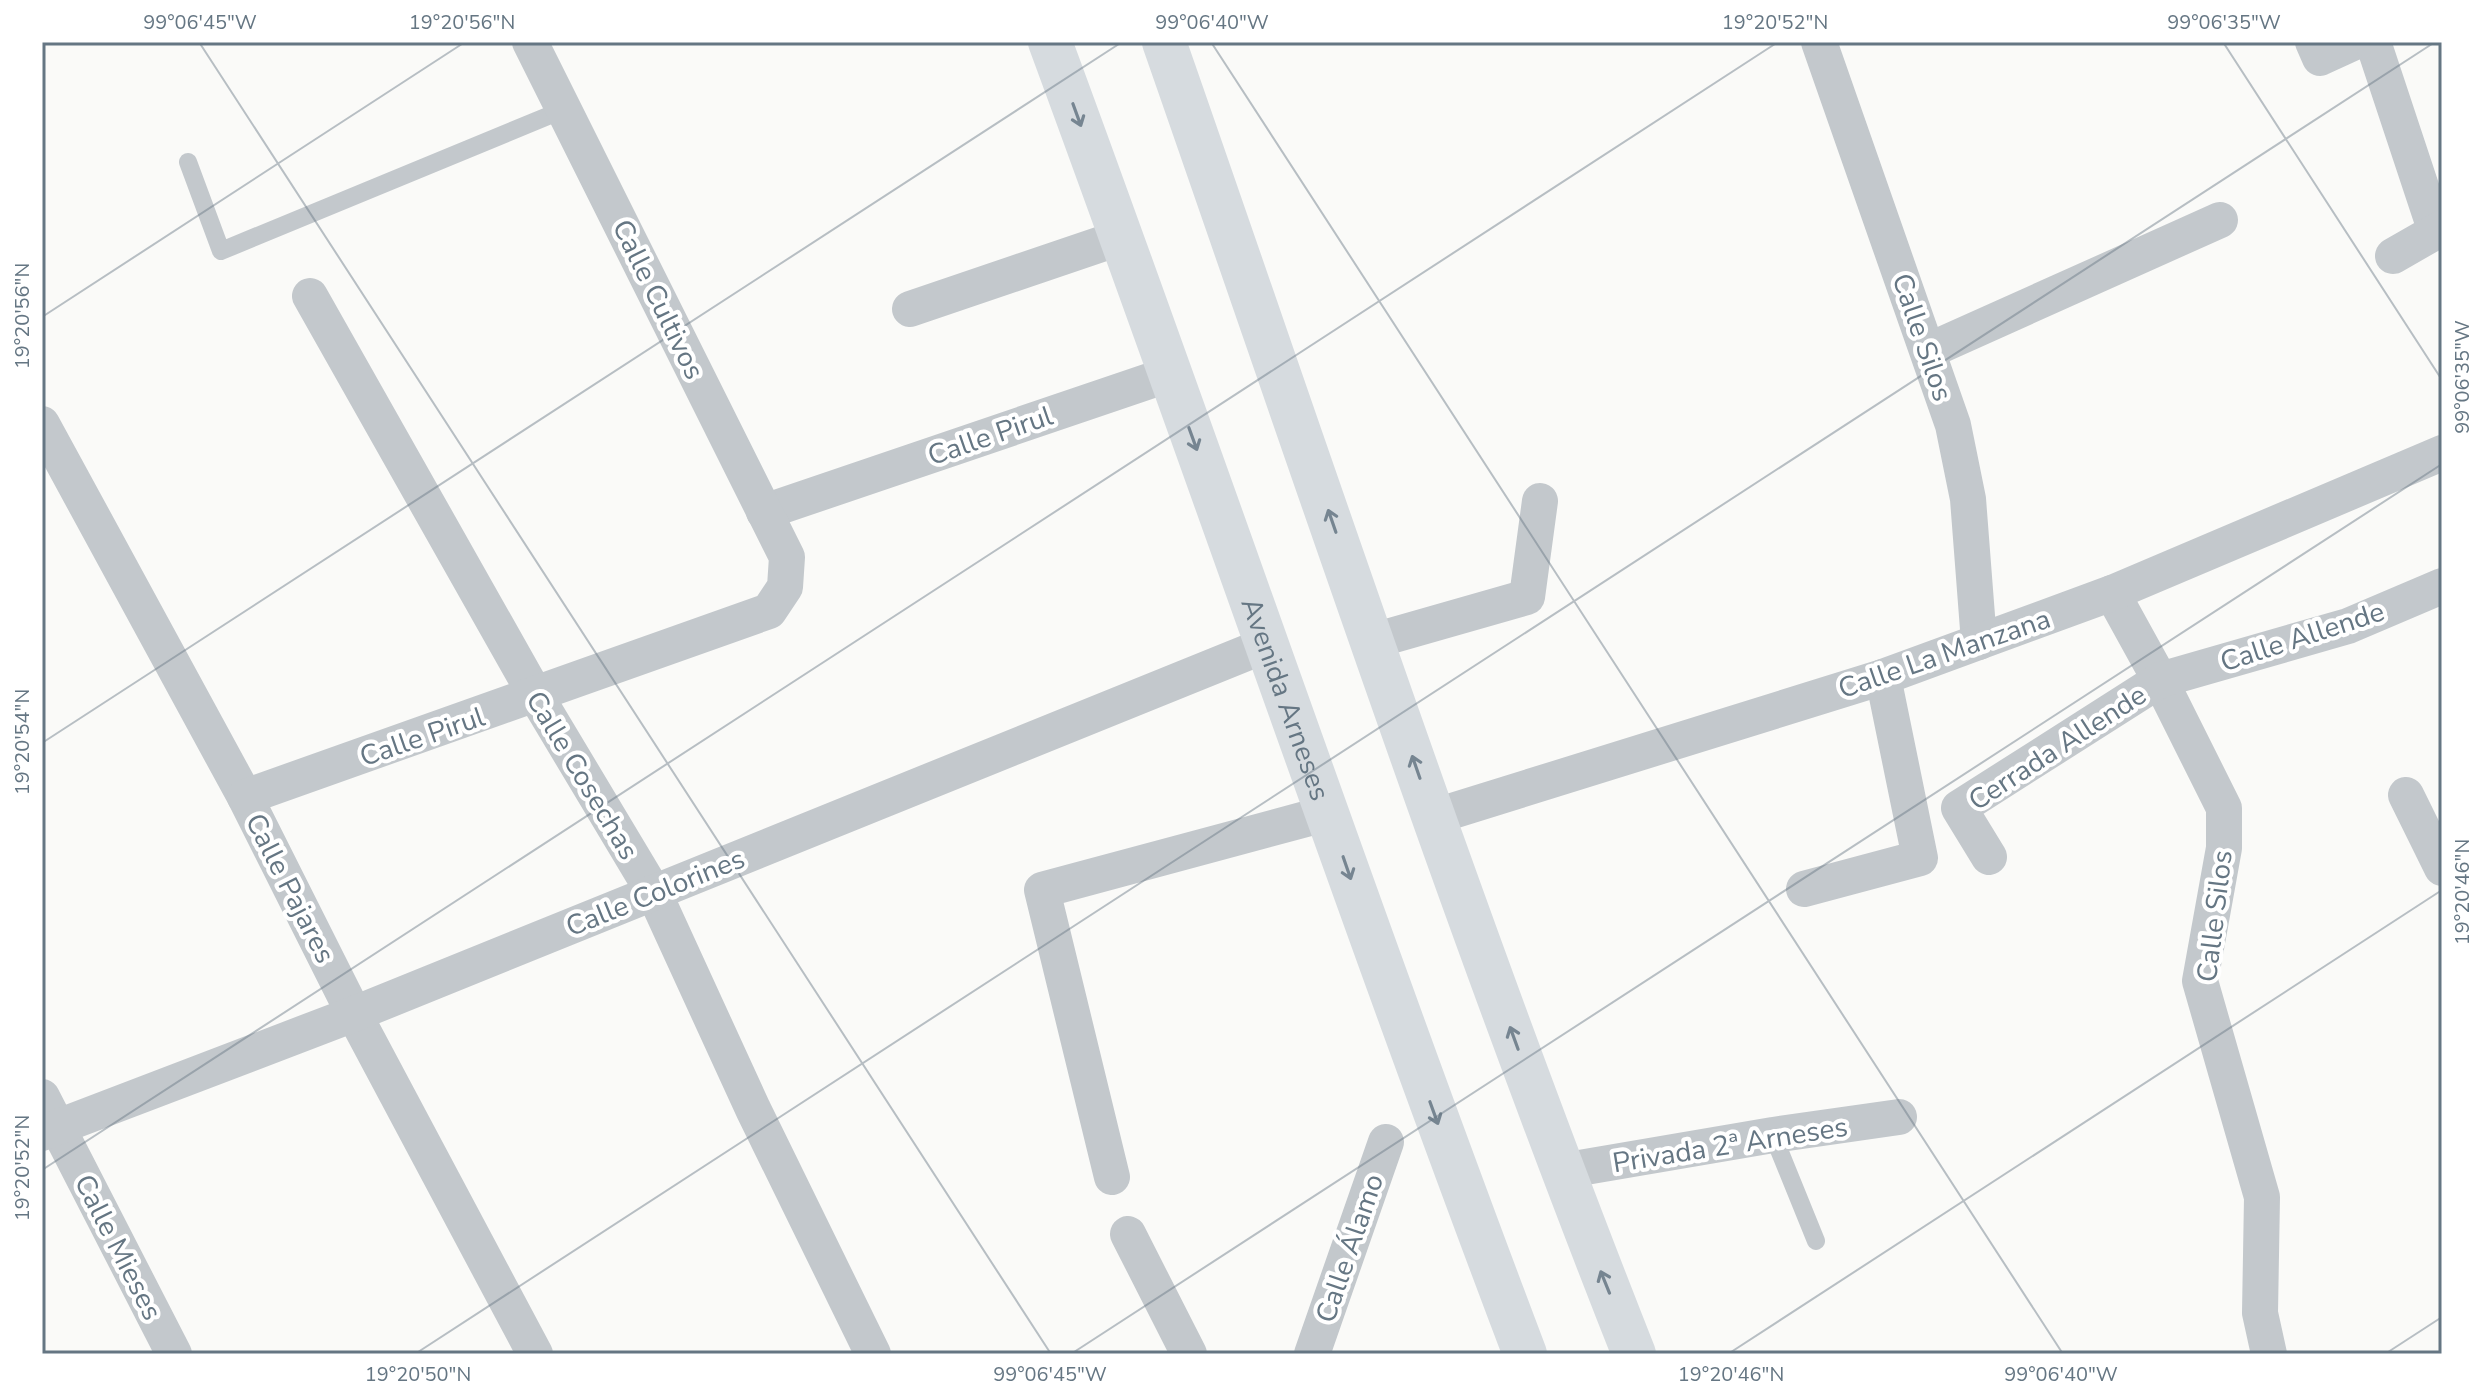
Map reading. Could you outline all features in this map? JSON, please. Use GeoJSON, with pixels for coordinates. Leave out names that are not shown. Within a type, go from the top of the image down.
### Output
{"type":"FeatureCollection","features":[{"type":"Feature","properties":{"kind":"main road","name":"Avenida Arneses"},"geometry":{"type":"LineString","coordinates":[[1050,42],[1432,1107],[1525,1354]]}},
{"type":"Feature","properties":{"kind":"main road"},"geometry":{"type":"LineString","coordinates":[[1164,42],[1433,817],[1562,1171],[1634,1354]]}},
{"type":"Feature","properties":{"kind":"street","name":"Calle Cultivos"},"geometry":{"type":"LineString","coordinates":[[530,42],[787,557]]}},
{"type":"Feature","properties":{"kind":"street","name":"Calle Silos"},"geometry":{"type":"LineString","coordinates":[[1819,42],[1953,425],[1968,499],[1979,642]]}},
{"type":"Feature","properties":{"kind":"street"},"geometry":{"type":"LineString","coordinates":[[2313,42],[2320,58],[2355,42]]}},
{"type":"Feature","properties":{"kind":"street"},"geometry":{"type":"LineString","coordinates":[[2373,42],[2439,230],[2393,256]]}},
{"type":"Feature","properties":{"kind":"street"},"geometry":{"type":"LineString","coordinates":[[1928,351],[2220,220]]}},
{"type":"Feature","properties":{"kind":"street"},"geometry":{"type":"LineString","coordinates":[[910,309],[1122,237]]}},
{"type":"Feature","properties":{"kind":"street","name":"Calle Cosechas"},"geometry":{"type":"LineString","coordinates":[[310,296],[536,696],[654,893],[753,1109],[873,1354]]}},
{"type":"Feature","properties":{"kind":"street","name":"Calle Pirul"},"geometry":{"type":"LineString","coordinates":[[764,512],[1170,374]]}},
{"type":"Feature","properties":{"kind":"street","name":"Calle Pajares"},"geometry":{"type":"LineString","coordinates":[[42,424],[245,797],[354,1014],[535,1354]]}},
{"type":"Feature","properties":{"kind":"street","name":"Calle La Manzana"},"geometry":{"type":"LineString","coordinates":[[1433,817],[1883,677],[2112,593],[2442,453]]}},
{"type":"Feature","properties":{"kind":"street"},"geometry":{"type":"LineString","coordinates":[[1373,641],[1527,597],[1540,501]]}},
{"type":"Feature","properties":{"kind":"street","name":"Calle Pirul"},"geometry":{"type":"LineString","coordinates":[[245,797],[769,611],[785,587],[787,557]]}},
{"type":"Feature","properties":{"kind":"street","name":"Calle Allende"},"geometry":{"type":"LineString","coordinates":[[2160,680],[2348,626],[2442,586]]}},
{"type":"Feature","properties":{"kind":"street","name":"Calle Silos"},"geometry":{"type":"LineString","coordinates":[[2112,593],[2224,808],[2224,848],[2200,981],[2262,1197],[2260,1313],[2269,1354]]}},
{"type":"Feature","properties":{"kind":"street","name":"Calle Colorines"},"geometry":{"type":"LineString","coordinates":[[47,1119],[354,1014],[1266,645]]}},
{"type":"Feature","properties":{"kind":"street"},"geometry":{"type":"LineString","coordinates":[[1804,889],[1920,858],[1883,677]]}},
{"type":"Feature","properties":{"kind":"street","name":"Cerrada Allende"},"geometry":{"type":"LineString","coordinates":[[1989,857],[1959,808],[2160,680]]}},
{"type":"Feature","properties":{"kind":"street"},"geometry":{"type":"LineString","coordinates":[[2406,795],[2442,868]]}},
{"type":"Feature","properties":{"kind":"street"},"geometry":{"type":"LineString","coordinates":[[1112,1177],[1042,890],[1328,813]]}},
{"type":"Feature","properties":{"kind":"street","name":"Privada 2ª Arneses"},"geometry":{"type":"LineString","coordinates":[[1562,1171],[1899,1117]]}},
{"type":"Feature","properties":{"kind":"street","name":"Calle Mieses"},"geometry":{"type":"LineString","coordinates":[[47,1119],[174,1354]]}},
{"type":"Feature","properties":{"kind":"street","name":"Calle Álamo"},"geometry":{"type":"LineString","coordinates":[[1312,1354],[1386,1142]]}},
{"type":"Feature","properties":{"kind":"street"},"geometry":{"type":"LineString","coordinates":[[1128,1234],[1189,1354]]}},
{"type":"Feature","properties":{"kind":"lane"},"geometry":{"type":"LineString","coordinates":[[188,162],[221,251],[565,109]]}},
{"type":"Feature","properties":{"kind":"lane"},"geometry":{"type":"LineString","coordinates":[[1773,1135],[1816,1241]]}}]}
